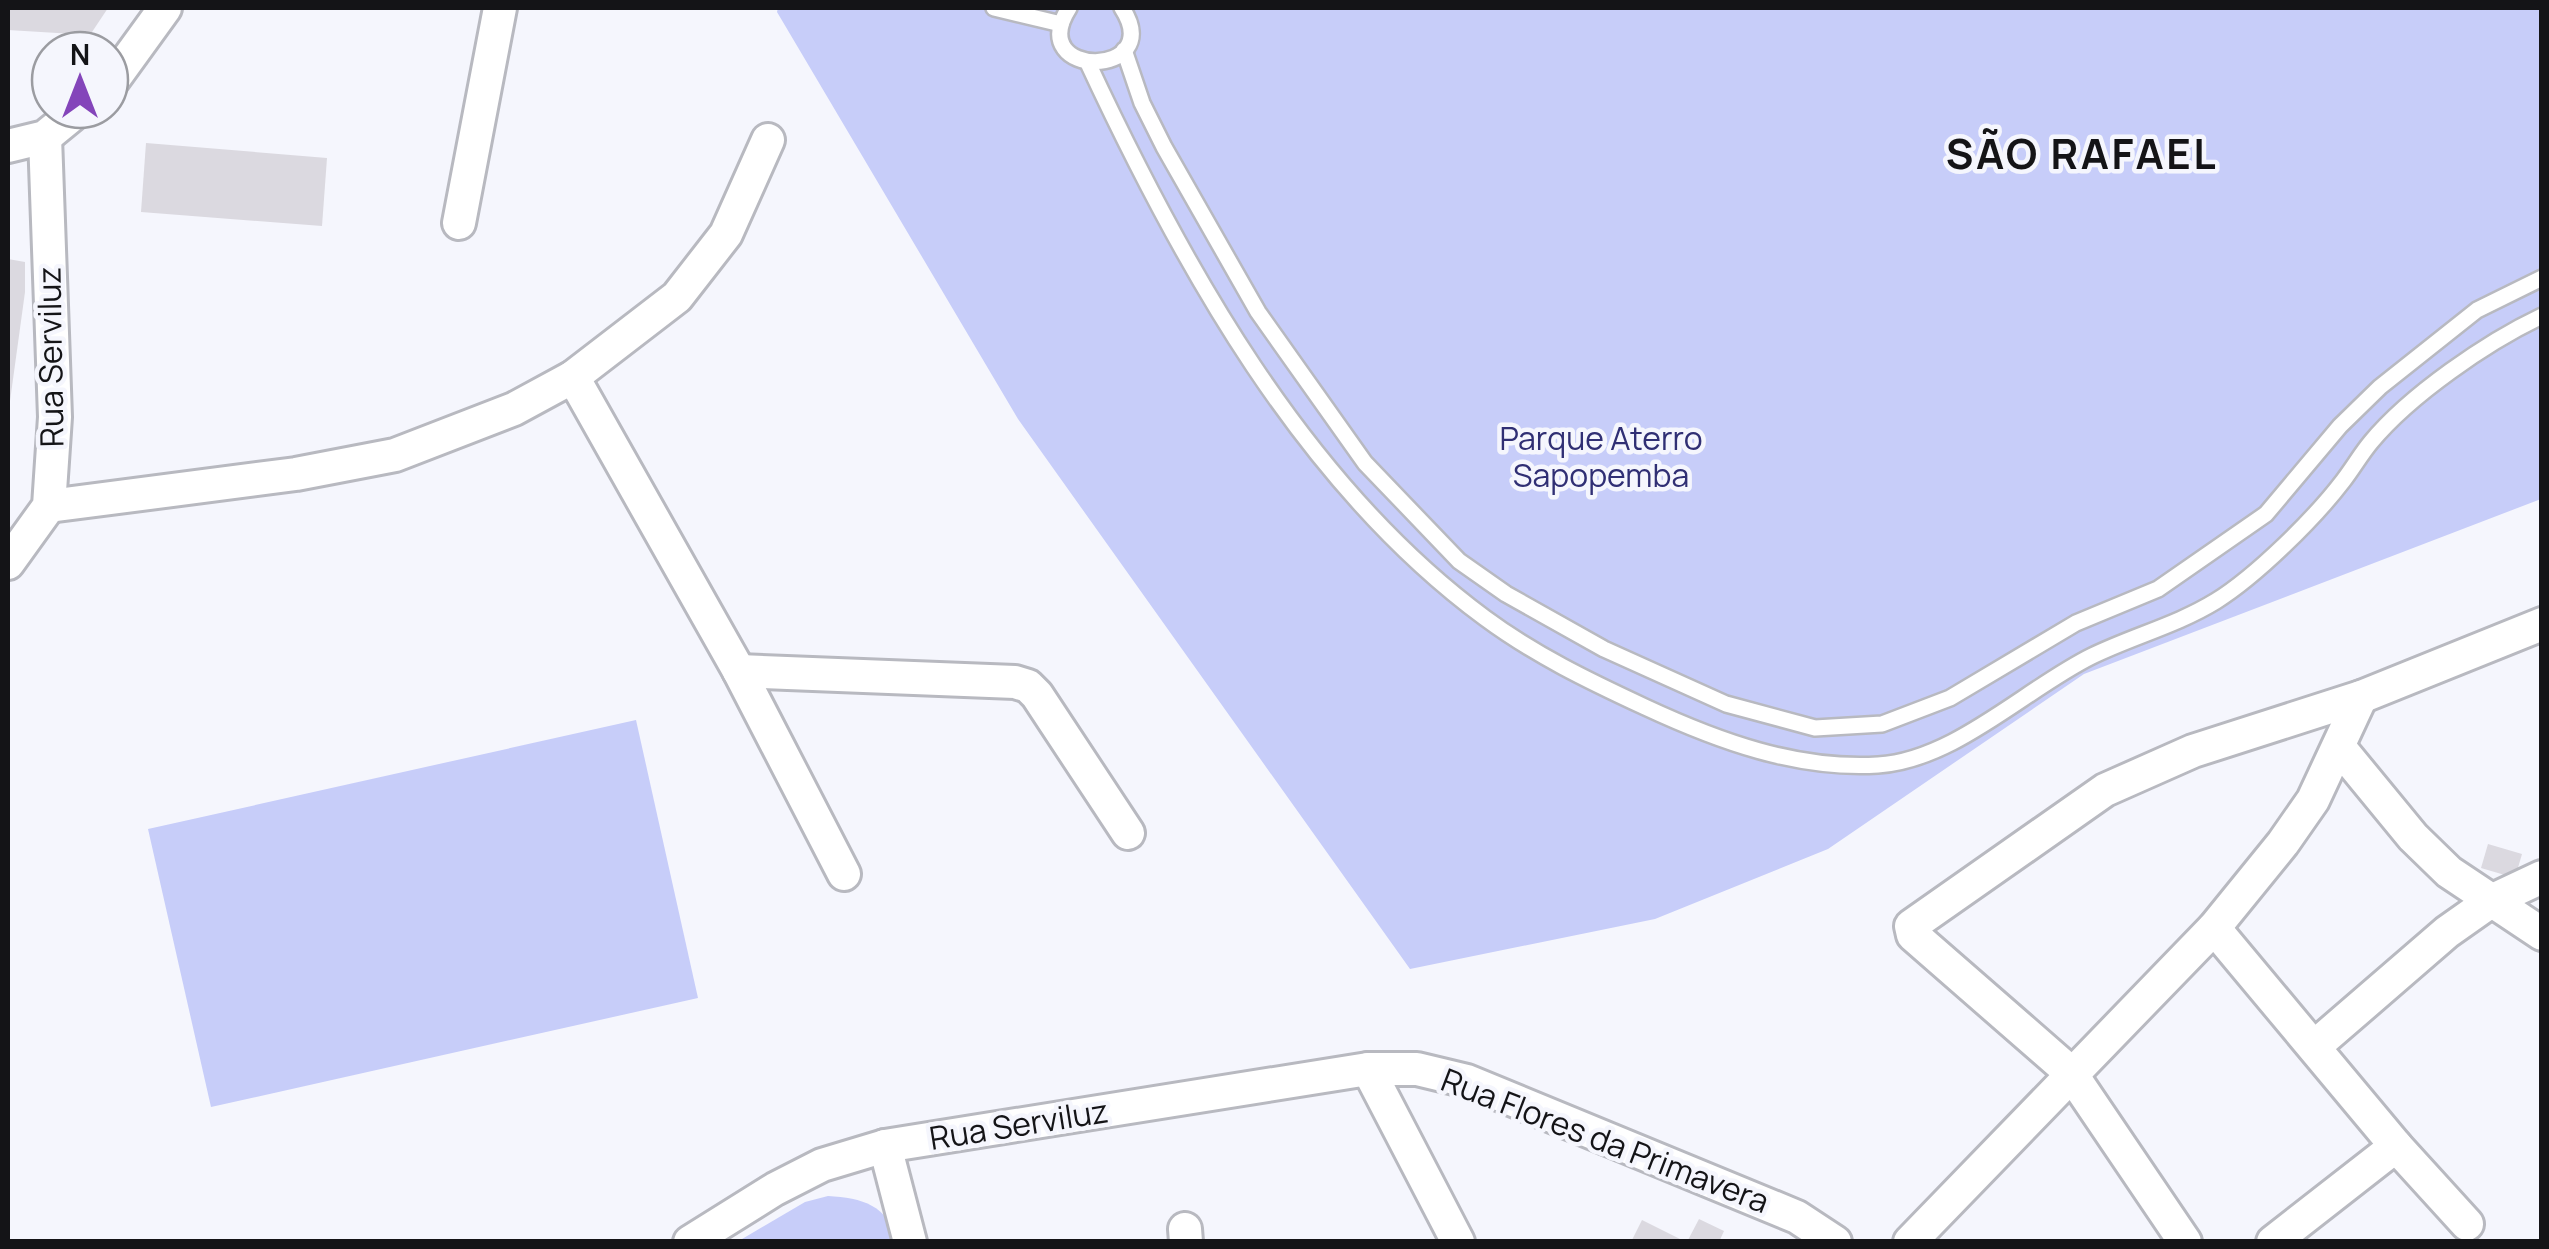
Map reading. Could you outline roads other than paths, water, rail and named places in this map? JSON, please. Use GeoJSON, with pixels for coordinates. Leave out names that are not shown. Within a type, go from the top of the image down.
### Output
{"type":"FeatureCollection","features":[{"type":"Feature","properties":{"kind":"street"},"geometry":{"type":"LineString","coordinates":[[130,56],[165,8]]}},
{"type":"Feature","properties":{"kind":"street"},"geometry":{"type":"LineString","coordinates":[[459,222],[500,8]]}},
{"type":"Feature","properties":{"kind":"street"},"geometry":{"type":"LineString","coordinates":[[8,146],[44,137],[53,130]]}},
{"type":"Feature","properties":{"kind":"street","name":"Rua Serviluz"},"geometry":{"type":"LineString","coordinates":[[44,137],[56,417],[50,506]]}},
{"type":"Feature","properties":{"kind":"street"},"geometry":{"type":"LineString","coordinates":[[8,563],[50,506],[296,474],[395,455],[514,410],[573,377],[677,296],[726,234],[768,140]]}},
{"type":"Feature","properties":{"kind":"street"},"geometry":{"type":"LineString","coordinates":[[573,377],[738,671],[844,874]]}},
{"type":"Feature","properties":{"kind":"street"},"geometry":{"type":"LineString","coordinates":[[2184,1242],[2070,1072],[1913,935],[1914,922],[2105,790],[2192,751],[2361,697],[2542,624]]}},
{"type":"Feature","properties":{"kind":"street"},"geometry":{"type":"LineString","coordinates":[[738,671],[1015,682],[1028,686],[1128,833]]}},
{"type":"Feature","properties":{"kind":"street"},"geometry":{"type":"LineString","coordinates":[[1910,1242],[2070,1072],[2214,928],[2313,800],[2361,697]]}},
{"type":"Feature","properties":{"kind":"street"},"geometry":{"type":"LineString","coordinates":[[2339,747],[2413,837],[2449,872],[2542,934]]}},
{"type":"Feature","properties":{"kind":"street"},"geometry":{"type":"LineString","coordinates":[[2314,1046],[2447,932],[2491,901],[2542,876]]}},
{"type":"Feature","properties":{"kind":"street"},"geometry":{"type":"LineString","coordinates":[[2214,928],[2396,1146],[2468,1224]]}},
{"type":"Feature","properties":{"kind":"street"},"geometry":{"type":"LineString","coordinates":[[1368,1069],[1458,1242]]}},
{"type":"Feature","properties":{"kind":"street","name":"Rua Serviluz"},"geometry":{"type":"LineString","coordinates":[[690,1242],[775,1188],[822,1165],[884,1146],[1368,1069]]}},
{"type":"Feature","properties":{"kind":"street","name":"Rua Flores da Primavera"},"geometry":{"type":"LineString","coordinates":[[1368,1069],[1417,1069],[1468,1081],[1796,1217],[1835,1242]]}},
{"type":"Feature","properties":{"kind":"street"},"geometry":{"type":"LineString","coordinates":[[884,1146],[910,1242]]}},
{"type":"Feature","properties":{"kind":"street"},"geometry":{"type":"LineString","coordinates":[[2272,1242],[2396,1146]]}},
{"type":"Feature","properties":{"kind":"lane"},"geometry":{"type":"LineString","coordinates":[[994,8],[1061,24]]}},
{"type":"Feature","properties":{"kind":"lane"},"geometry":{"type":"LineString","coordinates":[[1069,8],[1061,24],[1061,37],[1066,50],[1088,64],[1114,60],[1124,50],[1130,24],[1125,9]]}},
{"type":"Feature","properties":{"kind":"lane"},"geometry":{"type":"LineString","coordinates":[[1124,50],[1142,103],[1164,147],[1258,312],[1364,463],[1459,561],[1506,594],[1604,649],[1726,704],[1815,728],[1882,724],[1950,698],[2076,623],[2158,589],[2266,514],[2340,426],[2380,387],[2477,310],[2542,278]]}},
{"type":"Feature","properties":{"kind":"lane"},"geometry":{"type":"LineString","coordinates":[[1088,64],[1134,161],[1231,330],[1316,452],[1386,533],[1482,616],[1556,665],[1690,728],[1787,759],[1878,765],[1918,758],[1959,738],[2093,655],[2152,633],[2218,600],[2280,548],[2340,485],[2372,439],[2428,389],[2510,331],[2542,316]]}},
{"type":"Feature","properties":{"kind":"district","name":"SÃO RAFAEL"},"geometry":{"type":"Point","coordinates":[2082,154]}},
{"type":"Feature","properties":{"kind":"park label","name":"Parque Aterro Sapopemba"},"geometry":{"type":"Point","coordinates":[1601,458]}}]}
